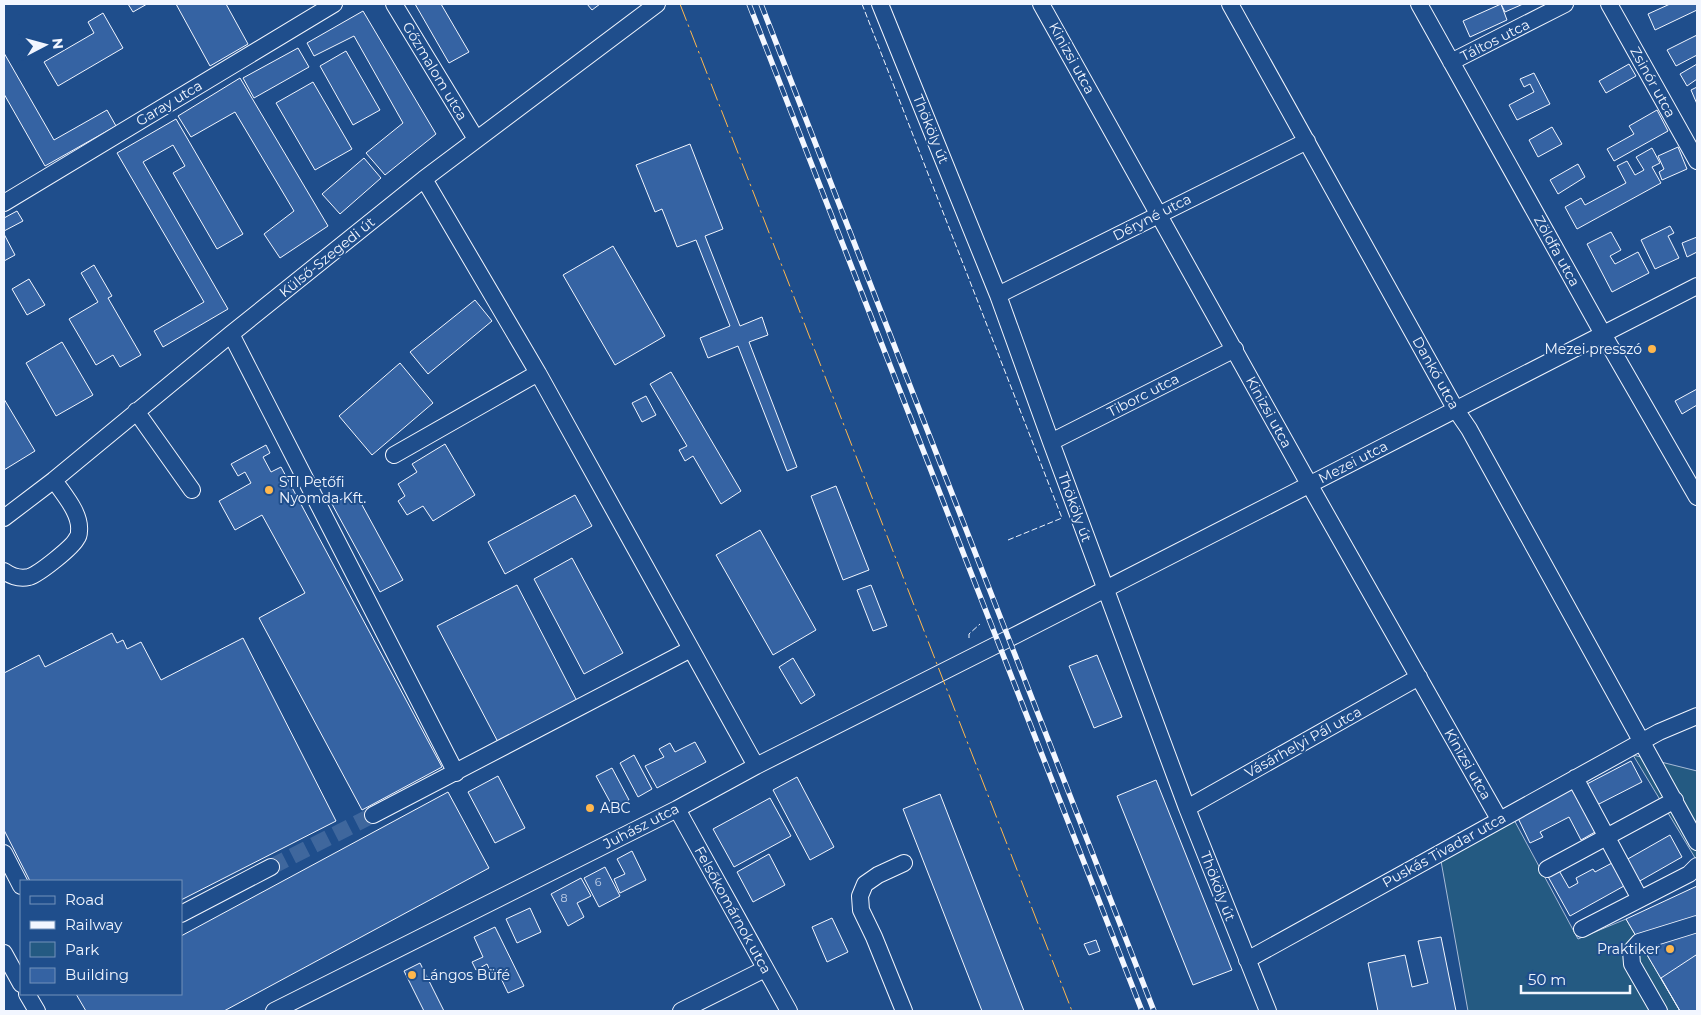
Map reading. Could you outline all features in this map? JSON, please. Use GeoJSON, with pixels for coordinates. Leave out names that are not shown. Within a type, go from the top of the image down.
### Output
{"type":"FeatureCollection","features":[{"type":"Feature","properties":{"kind":"street","name":"Garay utca"},"geometry":{"type":"LineString","coordinates":[[4,203],[334,4]]}},
{"type":"Feature","properties":{"kind":"street","name":"Gőzmalom utca"},"geometry":{"type":"LineString","coordinates":[[394,4],[476,139]]}},
{"type":"Feature","properties":{"kind":"street","name":"Külső-Szegedi út"},"geometry":{"type":"LineString","coordinates":[[4,518],[54,480],[136,411],[424,179],[657,4]]}},
{"type":"Feature","properties":{"kind":"street","name":"Thököly út"},"geometry":{"type":"LineString","coordinates":[[880,4],[998,295],[1187,808],[1268,1011]]}},
{"type":"Feature","properties":{"kind":"street","name":"Kinizsi utca"},"geometry":{"type":"LineString","coordinates":[[1041,4],[1309,484],[1499,819]]}},
{"type":"Feature","properties":{"kind":"street","name":"Dankó utca"},"geometry":{"type":"LineString","coordinates":[[1230,4],[1643,741],[1697,842]]}},
{"type":"Feature","properties":{"kind":"street","name":"Zöldfa utca"},"geometry":{"type":"LineString","coordinates":[[1419,4],[1603,334],[1697,497]]}},
{"type":"Feature","properties":{"kind":"street","name":"Táltos utca"},"geometry":{"type":"LineString","coordinates":[[1451,62],[1565,4]]}},
{"type":"Feature","properties":{"kind":"street","name":"Zsinór utca"},"geometry":{"type":"LineString","coordinates":[[1609,4],[1697,161]]}},
{"type":"Feature","properties":{"kind":"street","name":"Déryné utca"},"geometry":{"type":"LineString","coordinates":[[998,295],[1307,141]]}},
{"type":"Feature","properties":{"kind":"street"},"geometry":{"type":"LineString","coordinates":[[424,179],[538,372],[756,766]]}},
{"type":"Feature","properties":{"kind":"street","name":"Mezei utca"},"geometry":{"type":"LineString","coordinates":[[1008,639],[1697,286]]}},
{"type":"Feature","properties":{"kind":"street"},"geometry":{"type":"LineString","coordinates":[[231,334],[456,773]]}},
{"type":"Feature","properties":{"kind":"street","name":"Tiborc utca"},"geometry":{"type":"LineString","coordinates":[[1051,442],[1235,349]]}},
{"type":"Feature","properties":{"kind":"street"},"geometry":{"type":"LineString","coordinates":[[394,455],[538,372]]}},
{"type":"Feature","properties":{"kind":"street"},"geometry":{"type":"LineString","coordinates":[[136,411],[192,490]]}},
{"type":"Feature","properties":{"kind":"street"},"geometry":{"type":"LineString","coordinates":[[4,571],[16,577],[31,576],[72,546],[77,538],[79,530],[78,521],[74,511],[54,480]]}},
{"type":"Feature","properties":{"kind":"street","name":"Juhász utca"},"geometry":{"type":"LineString","coordinates":[[274,1011],[677,809],[756,766],[1008,639]]}},
{"type":"Feature","properties":{"kind":"street"},"geometry":{"type":"LineString","coordinates":[[373,815],[691,649]]}},
{"type":"Feature","properties":{"kind":"street","name":"Vásárhelyi Pál utca"},"geometry":{"type":"LineString","coordinates":[[1187,808],[1419,677]]}},
{"type":"Feature","properties":{"kind":"street","name":"Puskás Tivadar utca"},"geometry":{"type":"LineString","coordinates":[[1247,960],[1659,732],[1697,716]]}},
{"type":"Feature","properties":{"kind":"street"},"geometry":{"type":"LineString","coordinates":[[1575,778],[1640,899]]}},
{"type":"Feature","properties":{"kind":"street"},"geometry":{"type":"LineString","coordinates":[[1547,870],[1606,836],[1675,800]]}},
{"type":"Feature","properties":{"kind":"street","name":"Felsőkomárnok utca"},"geometry":{"type":"LineString","coordinates":[[677,809],[789,1011]]}},
{"type":"Feature","properties":{"kind":"street"},"geometry":{"type":"LineString","coordinates":[[4,853],[20,884]]}},
{"type":"Feature","properties":{"kind":"street"},"geometry":{"type":"LineString","coordinates":[[904,863],[878,875],[865,884],[860,896],[861,910],[904,1011]]}},
{"type":"Feature","properties":{"kind":"street"},"geometry":{"type":"LineString","coordinates":[[1582,929],[1689,874],[1697,866]]}},
{"type":"Feature","properties":{"kind":"street"},"geometry":{"type":"LineString","coordinates":[[182,913],[271,868]]}},
{"type":"Feature","properties":{"kind":"street"},"geometry":{"type":"LineString","coordinates":[[1659,1011],[1632,964],[1631,951],[1639,942],[1697,924]]}},
{"type":"Feature","properties":{"kind":"street"},"geometry":{"type":"LineString","coordinates":[[4,953],[20,981]]}},
{"type":"Feature","properties":{"kind":"street"},"geometry":{"type":"LineString","coordinates":[[681,1011],[766,969]]}},
{"type":"Feature","properties":{"kind":"street"},"geometry":{"type":"LineString","coordinates":[[28,995],[37,1011]]}},
{"type":"Feature","properties":{"kind":"green space"},"geometry":{"type":"Polygon","coordinates":[[[1633,755],[1697,771],[1697,861],[1633,755]]]}},
{"type":"Feature","properties":{"kind":"green space"},"geometry":{"type":"Polygon","coordinates":[[[1512,816],[1578,939],[1626,919],[1680,1011],[1468,1011],[1441,861],[1512,816]]]}},
{"type":"Feature","properties":{"kind":"building"},"geometry":{"type":"Polygon","coordinates":[[[128,4],[147,4],[133,12],[128,4]]]}},
{"type":"Feature","properties":{"kind":"building"},"geometry":{"type":"Polygon","coordinates":[[[176,4],[226,4],[248,44],[210,66],[176,4]]]}},
{"type":"Feature","properties":{"kind":"building"},"geometry":{"type":"Polygon","coordinates":[[[415,4],[441,4],[469,52],[449,63],[415,4]]]}},
{"type":"Feature","properties":{"kind":"building"},"geometry":{"type":"Polygon","coordinates":[[[587,4],[600,4],[592,10],[587,4]]]}},
{"type":"Feature","properties":{"kind":"building"},"geometry":{"type":"Polygon","coordinates":[[[1501,4],[1523,4],[1505,12],[1501,4]]]}},
{"type":"Feature","properties":{"kind":"building"},"geometry":{"type":"Polygon","coordinates":[[[1501,4],[1507,20],[1470,37],[1463,21],[1501,4]]]}},
{"type":"Feature","properties":{"kind":"building"},"geometry":{"type":"Polygon","coordinates":[[[1670,4],[1697,4],[1697,10],[1655,30],[1648,14],[1670,4]]]}},
{"type":"Feature","properties":{"kind":"building"},"geometry":{"type":"Polygon","coordinates":[[[363,11],[436,134],[385,175],[366,153],[403,123],[354,36],[314,56],[307,43],[363,11]]]}},
{"type":"Feature","properties":{"kind":"building"},"geometry":{"type":"Polygon","coordinates":[[[103,13],[123,48],[58,86],[44,62],[94,33],[88,22],[103,13]]]}},
{"type":"Feature","properties":{"kind":"building"},"geometry":{"type":"Polygon","coordinates":[[[1697,35],[1697,55],[1676,66],[1667,50],[1697,35]]]}},
{"type":"Feature","properties":{"kind":"building"},"geometry":{"type":"Polygon","coordinates":[[[298,48],[309,67],[254,98],[243,78],[298,48]]]}},
{"type":"Feature","properties":{"kind":"building"},"geometry":{"type":"Polygon","coordinates":[[[346,51],[380,110],[353,125],[320,66],[346,51]]]}},
{"type":"Feature","properties":{"kind":"building"},"geometry":{"type":"Polygon","coordinates":[[[4,53],[54,140],[107,110],[116,126],[45,166],[4,94],[4,53]]]}},
{"type":"Feature","properties":{"kind":"building"},"geometry":{"type":"Polygon","coordinates":[[[1629,64],[1636,76],[1606,93],[1599,81],[1629,64]]]}},
{"type":"Feature","properties":{"kind":"building"},"geometry":{"type":"Polygon","coordinates":[[[1697,64],[1697,79],[1687,86],[1680,74],[1697,64]]]}},
{"type":"Feature","properties":{"kind":"building"},"geometry":{"type":"Polygon","coordinates":[[[1534,73],[1550,104],[1517,120],[1509,105],[1534,92],[1530,84],[1524,87],[1520,79],[1534,73]]]}},
{"type":"Feature","properties":{"kind":"building"},"geometry":{"type":"Polygon","coordinates":[[[240,78],[328,226],[280,258],[264,234],[294,211],[235,112],[191,137],[178,116],[240,78]]]}},
{"type":"Feature","properties":{"kind":"building"},"geometry":{"type":"Polygon","coordinates":[[[313,82],[352,149],[315,170],[276,103],[313,82]]]}},
{"type":"Feature","properties":{"kind":"building"},"geometry":{"type":"Polygon","coordinates":[[[1697,87],[1697,104],[1691,90],[1697,87]]]}},
{"type":"Feature","properties":{"kind":"building"},"geometry":{"type":"Polygon","coordinates":[[[1657,110],[1668,131],[1614,161],[1607,149],[1634,134],[1629,126],[1657,110]]]}},
{"type":"Feature","properties":{"kind":"building"},"geometry":{"type":"Polygon","coordinates":[[[176,119],[243,234],[217,249],[173,173],[185,166],[173,145],[143,162],[228,309],[163,347],[154,331],[204,302],[117,153],[176,119]]]}},
{"type":"Feature","properties":{"kind":"building"},"geometry":{"type":"Polygon","coordinates":[[[1552,127],[1562,144],[1538,157],[1529,140],[1552,127]]]}},
{"type":"Feature","properties":{"kind":"building"},"geometry":{"type":"Polygon","coordinates":[[[690,144],[723,229],[705,236],[740,326],[762,317],[768,335],[749,342],[797,467],[787,471],[738,346],[708,358],[700,338],[730,326],[696,240],[677,247],[662,209],[655,212],[636,165],[690,144]]]}},
{"type":"Feature","properties":{"kind":"building"},"geometry":{"type":"Polygon","coordinates":[[[1678,147],[1687,169],[1662,180],[1659,172],[1664,169],[1658,156],[1678,147]]]}},
{"type":"Feature","properties":{"kind":"building"},"geometry":{"type":"Polygon","coordinates":[[[1652,148],[1660,163],[1652,167],[1661,183],[1577,229],[1565,207],[1581,198],[1585,205],[1626,183],[1617,166],[1627,161],[1635,175],[1644,170],[1636,157],[1652,148]]]}},
{"type":"Feature","properties":{"kind":"building"},"geometry":{"type":"Polygon","coordinates":[[[364,158],[381,178],[340,214],[322,194],[364,158]]]}},
{"type":"Feature","properties":{"kind":"building"},"geometry":{"type":"Polygon","coordinates":[[[1578,164],[1585,177],[1558,194],[1550,180],[1578,164]]]}},
{"type":"Feature","properties":{"kind":"building"},"geometry":{"type":"Polygon","coordinates":[[[17,211],[23,221],[4,231],[4,218],[17,211]]]}},
{"type":"Feature","properties":{"kind":"building"},"geometry":{"type":"Polygon","coordinates":[[[1670,226],[1674,233],[1668,236],[1679,258],[1655,269],[1641,240],[1670,226]]]}},
{"type":"Feature","properties":{"kind":"building"},"geometry":{"type":"Polygon","coordinates":[[[1611,232],[1621,250],[1610,256],[1615,264],[1638,252],[1649,273],[1612,292],[1587,244],[1611,232]]]}},
{"type":"Feature","properties":{"kind":"building"},"geometry":{"type":"Polygon","coordinates":[[[4,234],[15,255],[4,261],[4,234]]]}},
{"type":"Feature","properties":{"kind":"building"},"geometry":{"type":"Polygon","coordinates":[[[1697,237],[1697,252],[1687,257],[1682,243],[1697,237]]]}},
{"type":"Feature","properties":{"kind":"building"},"geometry":{"type":"Polygon","coordinates":[[[613,246],[665,336],[615,365],[563,275],[613,246]]]}},
{"type":"Feature","properties":{"kind":"building"},"geometry":{"type":"Polygon","coordinates":[[[94,265],[112,296],[108,298],[141,355],[120,367],[113,355],[96,365],[69,319],[98,302],[81,273],[94,265]]]}},
{"type":"Feature","properties":{"kind":"building"},"geometry":{"type":"Polygon","coordinates":[[[29,279],[45,305],[27,315],[12,289],[29,279]]]}},
{"type":"Feature","properties":{"kind":"building"},"geometry":{"type":"Polygon","coordinates":[[[475,300],[492,321],[428,374],[410,352],[475,300]]]}},
{"type":"Feature","properties":{"kind":"building"},"geometry":{"type":"Polygon","coordinates":[[[62,342],[93,395],[56,416],[26,363],[62,342]]]}},
{"type":"Feature","properties":{"kind":"building"},"geometry":{"type":"Polygon","coordinates":[[[400,363],[433,403],[372,455],[339,416],[400,363]]]}},
{"type":"Feature","properties":{"kind":"building"},"geometry":{"type":"Polygon","coordinates":[[[671,372],[741,491],[721,504],[693,456],[685,461],[679,450],[687,446],[650,384],[671,372]]]}},
{"type":"Feature","properties":{"kind":"building"},"geometry":{"type":"Polygon","coordinates":[[[1697,389],[1697,405],[1682,414],[1675,401],[1697,389]]]}},
{"type":"Feature","properties":{"kind":"building"},"geometry":{"type":"Polygon","coordinates":[[[646,396],[656,415],[642,422],[632,403],[646,396]]]}},
{"type":"Feature","properties":{"kind":"building"},"geometry":{"type":"Polygon","coordinates":[[[4,399],[35,451],[4,470],[4,399]]]}},
{"type":"Feature","properties":{"kind":"building"},"geometry":{"type":"Polygon","coordinates":[[[445,444],[475,495],[433,521],[423,506],[407,515],[398,501],[405,496],[398,484],[417,472],[412,464],[445,444]]]}},
{"type":"Feature","properties":{"kind":"building"},"geometry":{"type":"Polygon","coordinates":[[[266,445],[270,453],[263,457],[271,472],[281,467],[442,767],[362,810],[259,618],[305,593],[262,515],[235,530],[219,501],[251,483],[245,472],[238,476],[231,464],[266,445]]]}},
{"type":"Feature","properties":{"kind":"building"},"geometry":{"type":"Polygon","coordinates":[[[836,486],[869,570],[843,580],[811,496],[836,486]]]}},
{"type":"Feature","properties":{"kind":"building"},"geometry":{"type":"Polygon","coordinates":[[[355,492],[403,580],[380,592],[332,504],[355,492]]]}},
{"type":"Feature","properties":{"kind":"building"},"geometry":{"type":"Polygon","coordinates":[[[575,495],[592,526],[505,574],[488,542],[575,495]]]}},
{"type":"Feature","properties":{"kind":"building"},"geometry":{"type":"Polygon","coordinates":[[[760,530],[816,630],[773,655],[716,555],[760,530]]]}},
{"type":"Feature","properties":{"kind":"building"},"geometry":{"type":"Polygon","coordinates":[[[572,558],[623,653],[584,674],[534,579],[572,558]]]}},
{"type":"Feature","properties":{"kind":"building"},"geometry":{"type":"Polygon","coordinates":[[[517,585],[578,703],[499,744],[437,626],[517,585]]]}},
{"type":"Feature","properties":{"kind":"building"},"geometry":{"type":"Polygon","coordinates":[[[871,585],[887,626],[873,631],[857,590],[871,585]]]}},
{"type":"Feature","properties":{"kind":"building"},"geometry":{"type":"Polygon","coordinates":[[[112,633],[117,643],[123,640],[127,649],[141,642],[161,680],[243,638],[336,821],[182,899],[182,880],[29,880],[4,830],[4,673],[39,655],[45,667],[112,633]]]}},
{"type":"Feature","properties":{"kind":"building"},"geometry":{"type":"Polygon","coordinates":[[[1097,655],[1122,717],[1094,728],[1069,666],[1097,655]]]}},
{"type":"Feature","properties":{"kind":"building"},"geometry":{"type":"Polygon","coordinates":[[[793,658],[815,695],[801,704],[779,667],[793,658]]]}},
{"type":"Feature","properties":{"kind":"building"},"geometry":{"type":"Polygon","coordinates":[[[695,742],[706,762],[657,788],[645,766],[664,757],[659,749],[670,743],[675,752],[695,742]]]}},
{"type":"Feature","properties":{"kind":"building"},"geometry":{"type":"Polygon","coordinates":[[[634,755],[652,789],[638,797],[620,763],[634,755]]]}},
{"type":"Feature","properties":{"kind":"building"},"geometry":{"type":"Polygon","coordinates":[[[1631,761],[1642,782],[1595,806],[1585,785],[1631,761]]]}},
{"type":"Feature","properties":{"kind":"building"},"geometry":{"type":"Polygon","coordinates":[[[612,768],[629,800],[614,809],[596,776],[612,768]]]}},
{"type":"Feature","properties":{"kind":"building"},"geometry":{"type":"Polygon","coordinates":[[[498,776],[525,828],[495,843],[468,792],[498,776]]]}},
{"type":"Feature","properties":{"kind":"building"},"geometry":{"type":"Polygon","coordinates":[[[797,777],[834,847],[810,860],[773,790],[797,777]]]}},
{"type":"Feature","properties":{"kind":"building"},"geometry":{"type":"Polygon","coordinates":[[[1156,780],[1232,970],[1193,985],[1117,796],[1156,780]]]}},
{"type":"Feature","properties":{"kind":"building"},"geometry":{"type":"Polygon","coordinates":[[[1573,788],[1595,832],[1581,840],[1569,817],[1540,832],[1543,837],[1530,843],[1517,816],[1573,788]]]}},
{"type":"Feature","properties":{"kind":"building"},"geometry":{"type":"Polygon","coordinates":[[[448,792],[489,868],[224,1011],[86,1011],[77,995],[182,995],[182,935],[448,792]]]}},
{"type":"Feature","properties":{"kind":"building"},"geometry":{"type":"Polygon","coordinates":[[[940,794],[1024,1011],[982,1011],[903,809],[940,794]]]}},
{"type":"Feature","properties":{"kind":"building"},"geometry":{"type":"Polygon","coordinates":[[[770,798],[791,836],[734,867],[713,829],[770,798]]]}},
{"type":"Feature","properties":{"kind":"building"},"geometry":{"type":"Polygon","coordinates":[[[1670,835],[1682,857],[1638,882],[1626,860],[1670,835]]]}},
{"type":"Feature","properties":{"kind":"building"},"geometry":{"type":"Polygon","coordinates":[[[632,851],[646,880],[620,893],[614,879],[625,874],[617,859],[632,851]]]}},
{"type":"Feature","properties":{"kind":"building"},"geometry":{"type":"Polygon","coordinates":[[[769,854],[785,885],[753,902],[737,872],[769,854]]]}},
{"type":"Feature","properties":{"kind":"building"},"geometry":{"type":"Polygon","coordinates":[[[1612,863],[1624,886],[1570,916],[1546,873],[1557,867],[1569,888],[1578,883],[1576,878],[1593,869],[1595,872],[1612,863]]]}},
{"type":"Feature","properties":{"kind":"building"},"geometry":{"type":"Polygon","coordinates":[[[605,867],[620,896],[599,907],[584,878],[605,867]]]}},
{"type":"Feature","properties":{"kind":"building"},"geometry":{"type":"Polygon","coordinates":[[[581,878],[591,896],[577,903],[584,917],[568,926],[551,894],[581,878]]]}},
{"type":"Feature","properties":{"kind":"building","name":"Praktiker"},"geometry":{"type":"Polygon","coordinates":[[[1697,886],[1697,1011],[1680,1011],[1626,919],[1697,886]]]}},
{"type":"Feature","properties":{"kind":"building"},"geometry":{"type":"Polygon","coordinates":[[[530,908],[541,932],[517,943],[506,919],[530,908]]]}},
{"type":"Feature","properties":{"kind":"building"},"geometry":{"type":"Polygon","coordinates":[[[832,918],[848,952],[827,962],[812,927],[832,918]]]}},
{"type":"Feature","properties":{"kind":"building"},"geometry":{"type":"Polygon","coordinates":[[[495,927],[524,986],[508,993],[497,970],[491,973],[487,964],[476,970],[472,962],[483,957],[474,937],[495,927]]]}},
{"type":"Feature","properties":{"kind":"building"},"geometry":{"type":"Polygon","coordinates":[[[1441,937],[1456,1011],[1378,1011],[1368,963],[1405,955],[1412,987],[1428,983],[1418,941],[1441,937]]]}},
{"type":"Feature","properties":{"kind":"building"},"geometry":{"type":"Polygon","coordinates":[[[1096,940],[1100,951],[1089,955],[1084,944],[1096,940]]]}},
{"type":"Feature","properties":{"kind":"building"},"geometry":{"type":"Polygon","coordinates":[[[1696,955],[1697,1011],[1680,1011],[1661,978],[1696,955]]]}},
{"type":"Feature","properties":{"kind":"building"},"geometry":{"type":"Polygon","coordinates":[[[420,963],[444,1011],[424,1011],[404,971],[420,963]]]}},
{"type":"Feature","properties":{"kind":"tunnel"},"geometry":{"type":"LineString","coordinates":[[271,867],[373,815]]}},
{"type":"Feature","properties":{"kind":"railway"},"geometry":{"type":"LineString","coordinates":[[749,4],[1142,1011]]}},
{"type":"Feature","properties":{"kind":"railway"},"geometry":{"type":"LineString","coordinates":[[761,4],[1154,1011]]}},
{"type":"Feature","properties":{"kind":"fence"},"geometry":{"type":"LineString","coordinates":[[862,4],[1062,518]]}},
{"type":"Feature","properties":{"kind":"fence"},"geometry":{"type":"LineString","coordinates":[[1008,540],[1062,518]]}},
{"type":"Feature","properties":{"kind":"fence"},"geometry":{"type":"LineString","coordinates":[[969,638],[969,634],[980,624]]}},
{"type":"Feature","properties":{"kind":"power"},"geometry":{"type":"LineString","coordinates":[[680,4],[1072,1011]]}},
{"type":"Feature","properties":{"kind":"place","name":"Mezei presszó"},"geometry":{"type":"Point","coordinates":[1652,349]}},
{"type":"Feature","properties":{"kind":"place","name":"STI Petőfi Nyomda Kft."},"geometry":{"type":"Point","coordinates":[269,490]}},
{"type":"Feature","properties":{"kind":"place","name":"ABC"},"geometry":{"type":"Point","coordinates":[590,808]}},
{"type":"Feature","properties":{"kind":"place","name":"Praktiker"},"geometry":{"type":"Point","coordinates":[1670,949]}},
{"type":"Feature","properties":{"kind":"place","name":"Lángos Büfé"},"geometry":{"type":"Point","coordinates":[412,975]}}]}
